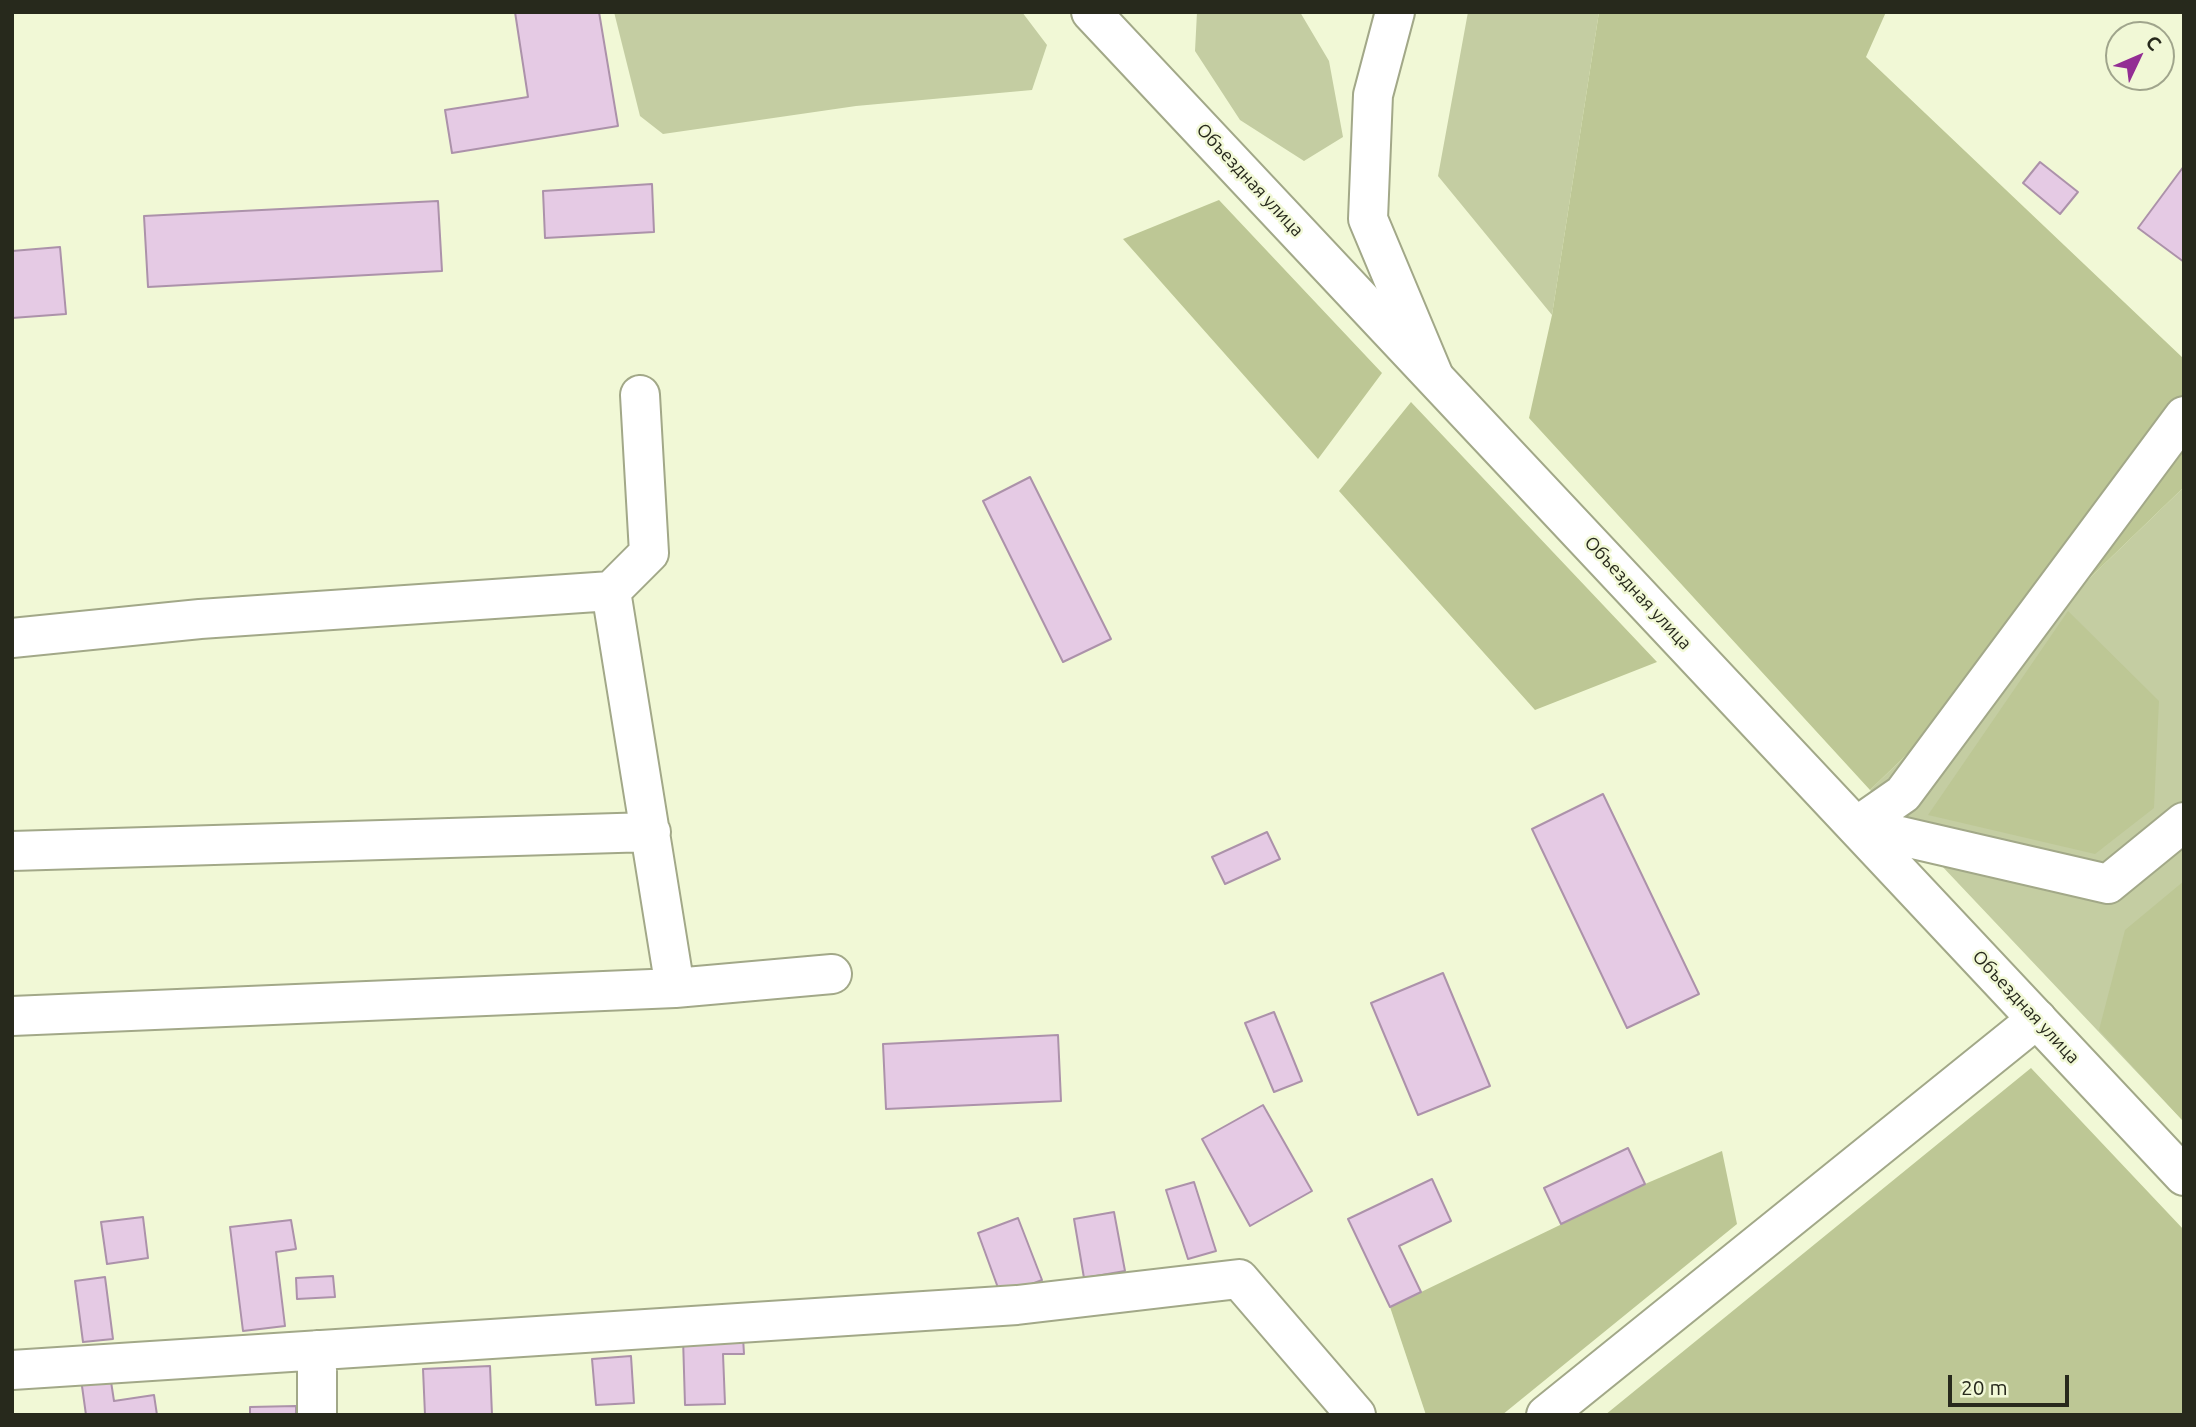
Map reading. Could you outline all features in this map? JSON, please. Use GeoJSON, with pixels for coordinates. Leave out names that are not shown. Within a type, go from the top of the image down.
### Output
{"type":"FeatureCollection","features":[{"type":"Feature","properties":{"kind":"main road","name":"Объездная улица"},"geometry":{"type":"LineString","coordinates":[[1091,12],[2184,1177]]}},
{"type":"Feature","properties":{"kind":"main road"},"geometry":{"type":"LineString","coordinates":[[1395,12],[1373,95],[1368,219],[1433,374]]}},
{"type":"Feature","properties":{"kind":"main road"},"geometry":{"type":"LineString","coordinates":[[12,638],[200,619],[611,591],[649,553],[640,396]]}},
{"type":"Feature","properties":{"kind":"main road"},"geometry":{"type":"LineString","coordinates":[[1857,826],[1903,794],[2184,416]]}},
{"type":"Feature","properties":{"kind":"main road"},"geometry":{"type":"LineString","coordinates":[[611,591],[675,988]]}},
{"type":"Feature","properties":{"kind":"main road"},"geometry":{"type":"LineString","coordinates":[[1857,826],[2108,884],[2184,822]]}},
{"type":"Feature","properties":{"kind":"main road"},"geometry":{"type":"LineString","coordinates":[[12,851],[650,832]]}},
{"type":"Feature","properties":{"kind":"main road"},"geometry":{"type":"LineString","coordinates":[[12,1016],[675,988],[832,974]]}},
{"type":"Feature","properties":{"kind":"main road"},"geometry":{"type":"LineString","coordinates":[[1546,1415],[2037,1019]]}},
{"type":"Feature","properties":{"kind":"main road"},"geometry":{"type":"LineString","coordinates":[[12,1370],[1017,1305],[1240,1279],[1356,1415]]}},
{"type":"Feature","properties":{"kind":"main road"},"geometry":{"type":"LineString","coordinates":[[317,1350],[317,1415]]}},
{"type":"Feature","properties":{"kind":"green space"},"geometry":{"type":"Polygon","coordinates":[[[614,12],[1022,12],[1047,45],[1032,90],[856,106],[663,134],[640,116],[614,12]]]}},
{"type":"Feature","properties":{"kind":"green space"},"geometry":{"type":"Polygon","coordinates":[[[1197,12],[1300,12],[1329,61],[1343,137],[1304,161],[1240,120],[1195,51],[1197,12]]]}},
{"type":"Feature","properties":{"kind":"green space"},"geometry":{"type":"Polygon","coordinates":[[[1468,12],[1599,12],[1552,315],[1438,176],[1468,12]]]}},
{"type":"Feature","properties":{"kind":"green space"},"geometry":{"type":"Polygon","coordinates":[[[1599,12],[1886,12],[1866,57],[2184,359],[2184,487],[1870,790],[1529,418],[1552,315],[1599,12]]]}},
{"type":"Feature","properties":{"kind":"green space"},"geometry":{"type":"Polygon","coordinates":[[[1219,200],[1382,373],[1318,459],[1123,239],[1219,200]]]}},
{"type":"Feature","properties":{"kind":"green space"},"geometry":{"type":"Polygon","coordinates":[[[1411,402],[1657,662],[1535,710],[1339,491],[1411,402]]]}},
{"type":"Feature","properties":{"kind":"green space"},"geometry":{"type":"Polygon","coordinates":[[[2184,487],[2184,1122],[1870,790],[2184,487]]]}},
{"type":"Feature","properties":{"kind":"green space"},"geometry":{"type":"Polygon","coordinates":[[[2068,611],[2159,701],[2154,808],[2095,854],[1928,815],[2068,611]]]}},
{"type":"Feature","properties":{"kind":"green space"},"geometry":{"type":"Polygon","coordinates":[[[2184,881],[2184,1122],[2099,1030],[2125,930],[2184,881]]]}},
{"type":"Feature","properties":{"kind":"green space"},"geometry":{"type":"Polygon","coordinates":[[[2031,1068],[2184,1230],[2184,1415],[1605,1415],[2031,1068]]]}},
{"type":"Feature","properties":{"kind":"green space"},"geometry":{"type":"Polygon","coordinates":[[[1722,1151],[1737,1224],[1502,1415],[1426,1415],[1390,1307],[1645,1184],[1722,1151]]]}},
{"type":"Feature","properties":{"kind":"building"},"geometry":{"type":"Polygon","coordinates":[[[515,12],[599,12],[618,126],[452,153],[445,110],[528,97],[515,12]]]}},
{"type":"Feature","properties":{"kind":"building"},"geometry":{"type":"Polygon","coordinates":[[[2040,162],[2078,192],[2060,214],[2023,183],[2040,162]]]}},
{"type":"Feature","properties":{"kind":"building"},"geometry":{"type":"Polygon","coordinates":[[[2184,166],[2184,262],[2138,228],[2184,166]]]}},
{"type":"Feature","properties":{"kind":"building"},"geometry":{"type":"Polygon","coordinates":[[[652,184],[654,232],[545,238],[543,191],[652,184]]]}},
{"type":"Feature","properties":{"kind":"building"},"geometry":{"type":"Polygon","coordinates":[[[438,201],[442,271],[148,287],[144,216],[438,201]]]}},
{"type":"Feature","properties":{"kind":"building"},"geometry":{"type":"Polygon","coordinates":[[[60,247],[66,314],[12,318],[12,251],[60,247]]]}},
{"type":"Feature","properties":{"kind":"building"},"geometry":{"type":"Polygon","coordinates":[[[1030,477],[1111,639],[1063,662],[983,501],[1030,477]]]}},
{"type":"Feature","properties":{"kind":"building"},"geometry":{"type":"Polygon","coordinates":[[[1603,794],[1699,994],[1627,1028],[1532,829],[1603,794]]]}},
{"type":"Feature","properties":{"kind":"building"},"geometry":{"type":"Polygon","coordinates":[[[1267,832],[1280,859],[1225,884],[1212,857],[1267,832]]]}},
{"type":"Feature","properties":{"kind":"building"},"geometry":{"type":"Polygon","coordinates":[[[1443,973],[1490,1086],[1418,1115],[1371,1003],[1443,973]]]}},
{"type":"Feature","properties":{"kind":"building"},"geometry":{"type":"Polygon","coordinates":[[[1274,1012],[1302,1081],[1274,1092],[1245,1023],[1274,1012]]]}},
{"type":"Feature","properties":{"kind":"building"},"geometry":{"type":"Polygon","coordinates":[[[1058,1035],[1061,1101],[886,1109],[883,1044],[1058,1035]]]}},
{"type":"Feature","properties":{"kind":"building"},"geometry":{"type":"Polygon","coordinates":[[[1263,1105],[1312,1191],[1250,1226],[1202,1139],[1263,1105]]]}},
{"type":"Feature","properties":{"kind":"building"},"geometry":{"type":"Polygon","coordinates":[[[1628,1148],[1645,1184],[1561,1224],[1544,1188],[1628,1148]]]}},
{"type":"Feature","properties":{"kind":"building"},"geometry":{"type":"Polygon","coordinates":[[[1432,1179],[1451,1221],[1399,1246],[1421,1292],[1390,1307],[1348,1219],[1432,1179]]]}},
{"type":"Feature","properties":{"kind":"building"},"geometry":{"type":"Polygon","coordinates":[[[1194,1182],[1216,1251],[1188,1259],[1166,1190],[1194,1182]]]}},
{"type":"Feature","properties":{"kind":"building"},"geometry":{"type":"Polygon","coordinates":[[[1114,1212],[1125,1271],[1084,1278],[1074,1219],[1114,1212]]]}},
{"type":"Feature","properties":{"kind":"building"},"geometry":{"type":"Polygon","coordinates":[[[143,1217],[148,1258],[107,1264],[101,1222],[143,1217]]]}},
{"type":"Feature","properties":{"kind":"building"},"geometry":{"type":"Polygon","coordinates":[[[1018,1218],[1042,1280],[1001,1296],[978,1233],[1018,1218]]]}},
{"type":"Feature","properties":{"kind":"building"},"geometry":{"type":"Polygon","coordinates":[[[291,1220],[296,1249],[276,1252],[285,1326],[243,1331],[230,1227],[291,1220]]]}},
{"type":"Feature","properties":{"kind":"building"},"geometry":{"type":"Polygon","coordinates":[[[333,1276],[335,1297],[297,1299],[296,1278],[333,1276]]]}},
{"type":"Feature","properties":{"kind":"building"},"geometry":{"type":"Polygon","coordinates":[[[105,1277],[113,1339],[83,1342],[75,1281],[105,1277]]]}},
{"type":"Feature","properties":{"kind":"building"},"geometry":{"type":"Polygon","coordinates":[[[743,1337],[744,1354],[723,1354],[725,1404],[685,1405],[683,1338],[743,1337]]]}},
{"type":"Feature","properties":{"kind":"building"},"geometry":{"type":"Polygon","coordinates":[[[631,1356],[634,1403],[596,1405],[592,1359],[631,1356]]]}},
{"type":"Feature","properties":{"kind":"building"},"geometry":{"type":"Polygon","coordinates":[[[490,1366],[492,1415],[425,1415],[423,1369],[490,1366]]]}},
{"type":"Feature","properties":{"kind":"building"},"geometry":{"type":"Polygon","coordinates":[[[110,1375],[114,1401],[154,1395],[157,1415],[86,1415],[81,1379],[110,1375]]]}},
{"type":"Feature","properties":{"kind":"building"},"geometry":{"type":"Polygon","coordinates":[[[296,1406],[296,1415],[250,1415],[250,1407],[296,1406]]]}}]}
